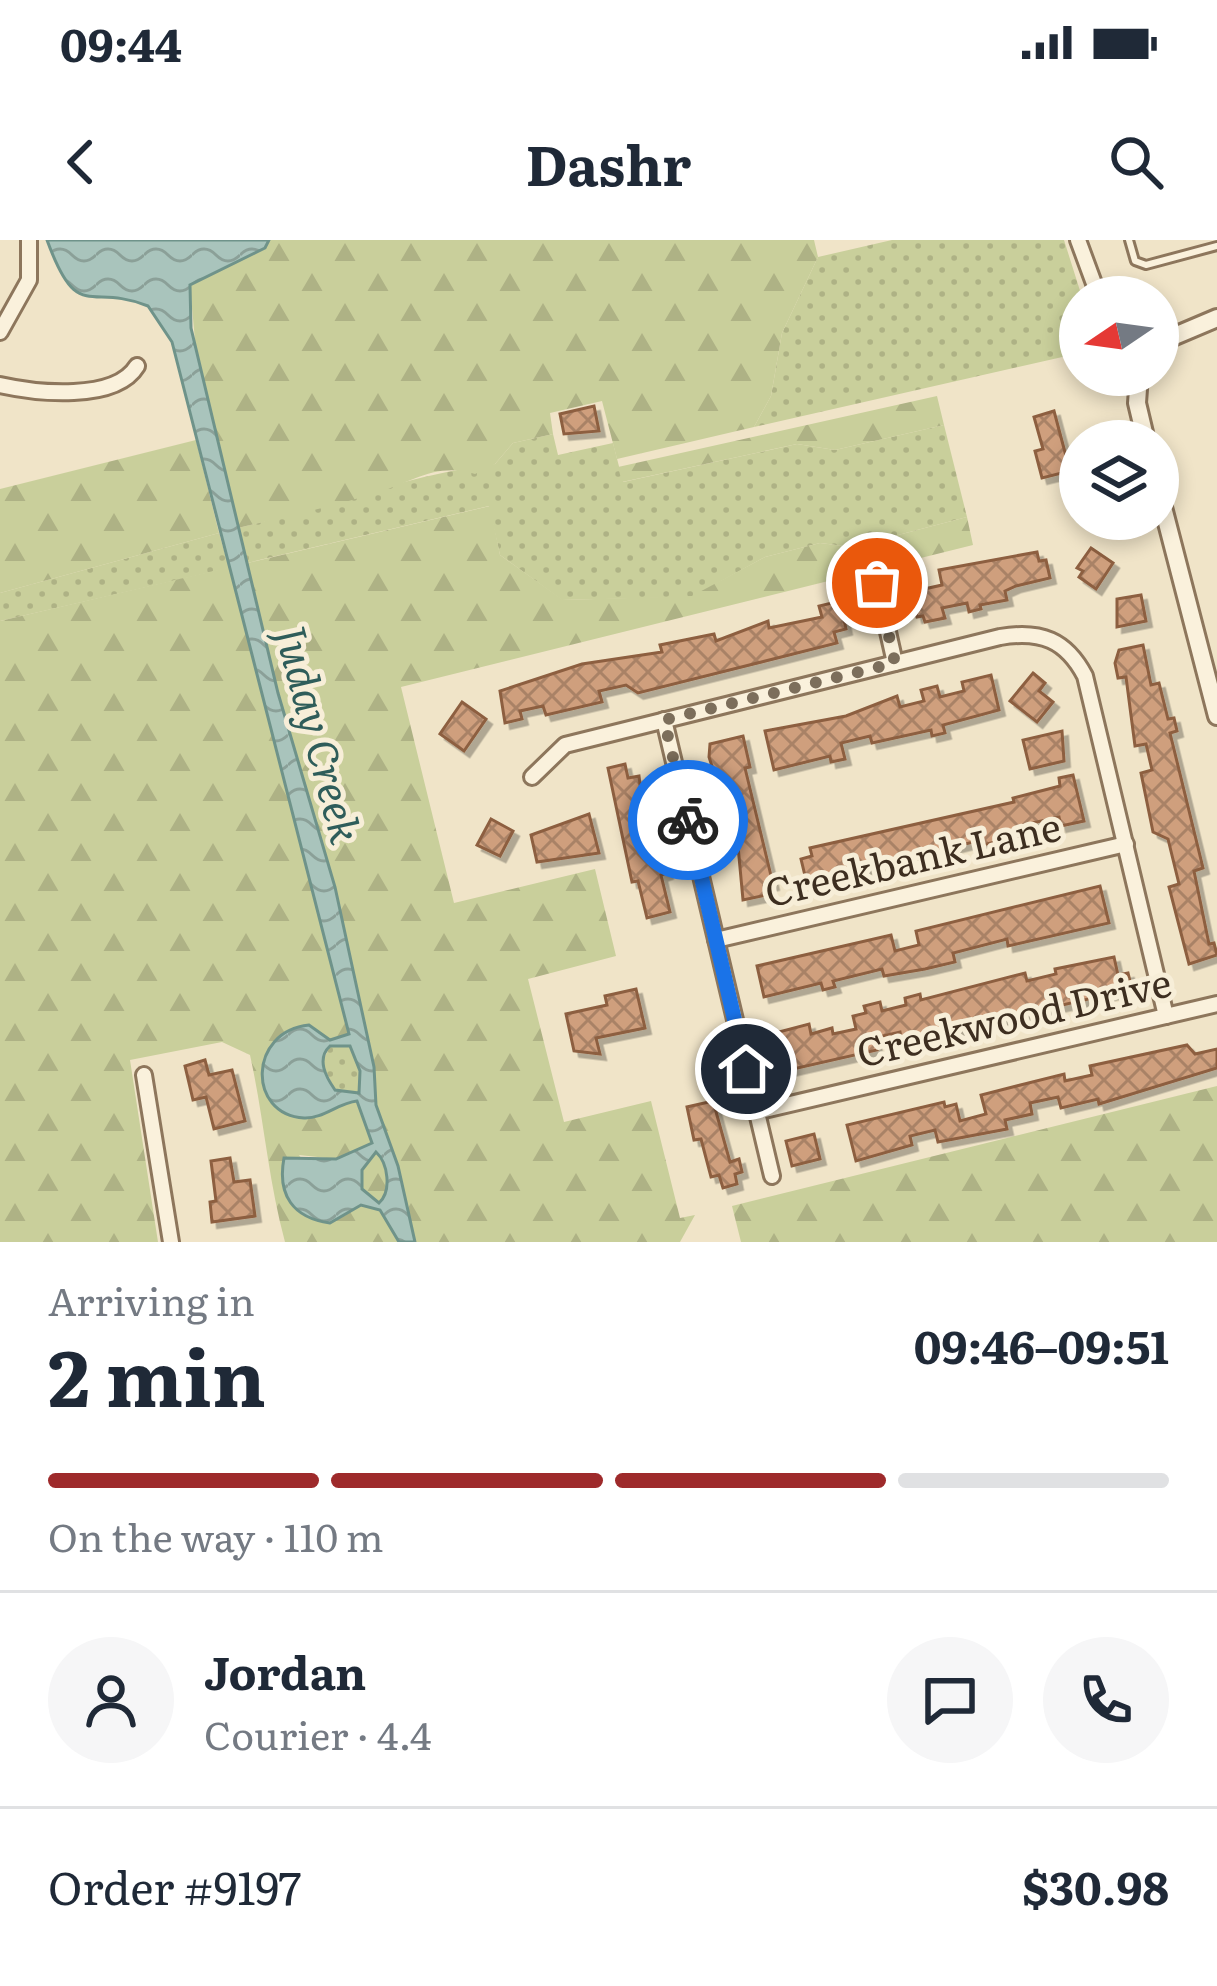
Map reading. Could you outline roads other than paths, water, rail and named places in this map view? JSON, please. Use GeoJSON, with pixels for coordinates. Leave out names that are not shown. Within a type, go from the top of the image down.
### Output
{"type":"FeatureCollection","features":[{"type":"Feature","properties":{"kind":"street"},"geometry":{"type":"LineString","coordinates":[[0,332],[29,280],[29,240]]}},
{"type":"Feature","properties":{"kind":"street"},"geometry":{"type":"LineString","coordinates":[[1078,240],[1087,276]]}},
{"type":"Feature","properties":{"kind":"street"},"geometry":{"type":"LineString","coordinates":[[1179,331],[1217,318]]}},
{"type":"Feature","properties":{"kind":"street"},"geometry":{"type":"LineString","coordinates":[[0,385],[38,392],[90,388],[124,380],[137,366]]}},
{"type":"Feature","properties":{"kind":"street"},"geometry":{"type":"LineString","coordinates":[[1171,540],[1217,716]]}},
{"type":"Feature","properties":{"kind":"street"},"geometry":{"type":"LineString","coordinates":[[877,583],[895,663]]}},
{"type":"Feature","properties":{"kind":"street"},"geometry":{"type":"LineString","coordinates":[[532,777],[565,746],[1015,634],[1063,637],[1085,676],[1166,1016]]}},
{"type":"Feature","properties":{"kind":"street"},"geometry":{"type":"LineString","coordinates":[[664,720],[772,1176]]}},
{"type":"Feature","properties":{"kind":"street","name":"Creekbank Lane"},"geometry":{"type":"LineString","coordinates":[[716,940],[1126,844]]}},
{"type":"Feature","properties":{"kind":"street","name":"Creekwood Drive"},"geometry":{"type":"LineString","coordinates":[[756,1112],[1217,1004]]}},
{"type":"Feature","properties":{"kind":"street"},"geometry":{"type":"LineString","coordinates":[[144,1075],[171,1242]]}},
{"type":"Feature","properties":{"kind":"lane"},"geometry":{"type":"LineString","coordinates":[[1129,240],[1136,261],[1146,265],[1217,247]]}},
{"type":"Feature","properties":{"kind":"water"},"geometry":{"type":"Polygon","coordinates":[[[47,240],[269,240],[265,248],[190,285],[191,328],[278,693],[335,887],[374,1067],[376,1105],[398,1166],[415,1242],[399,1242],[380,1210],[361,1205],[330,1223],[306,1216],[286,1194],[284,1158],[336,1159],[372,1143],[357,1101],[304,1118],[272,1103],[264,1089],[266,1056],[289,1031],[309,1025],[330,1040],[349,1034],[172,342],[148,306],[77,292],[47,240]],[[330,1046],[323,1062],[335,1090],[359,1093],[360,1071],[350,1046],[330,1046]],[[376,1152],[362,1170],[362,1189],[379,1203],[387,1177],[376,1152]]]}},
{"type":"Feature","properties":{"kind":"water label","name":"Juday Creek"},"geometry":{"type":"Point","coordinates":[318,735]}}]}
